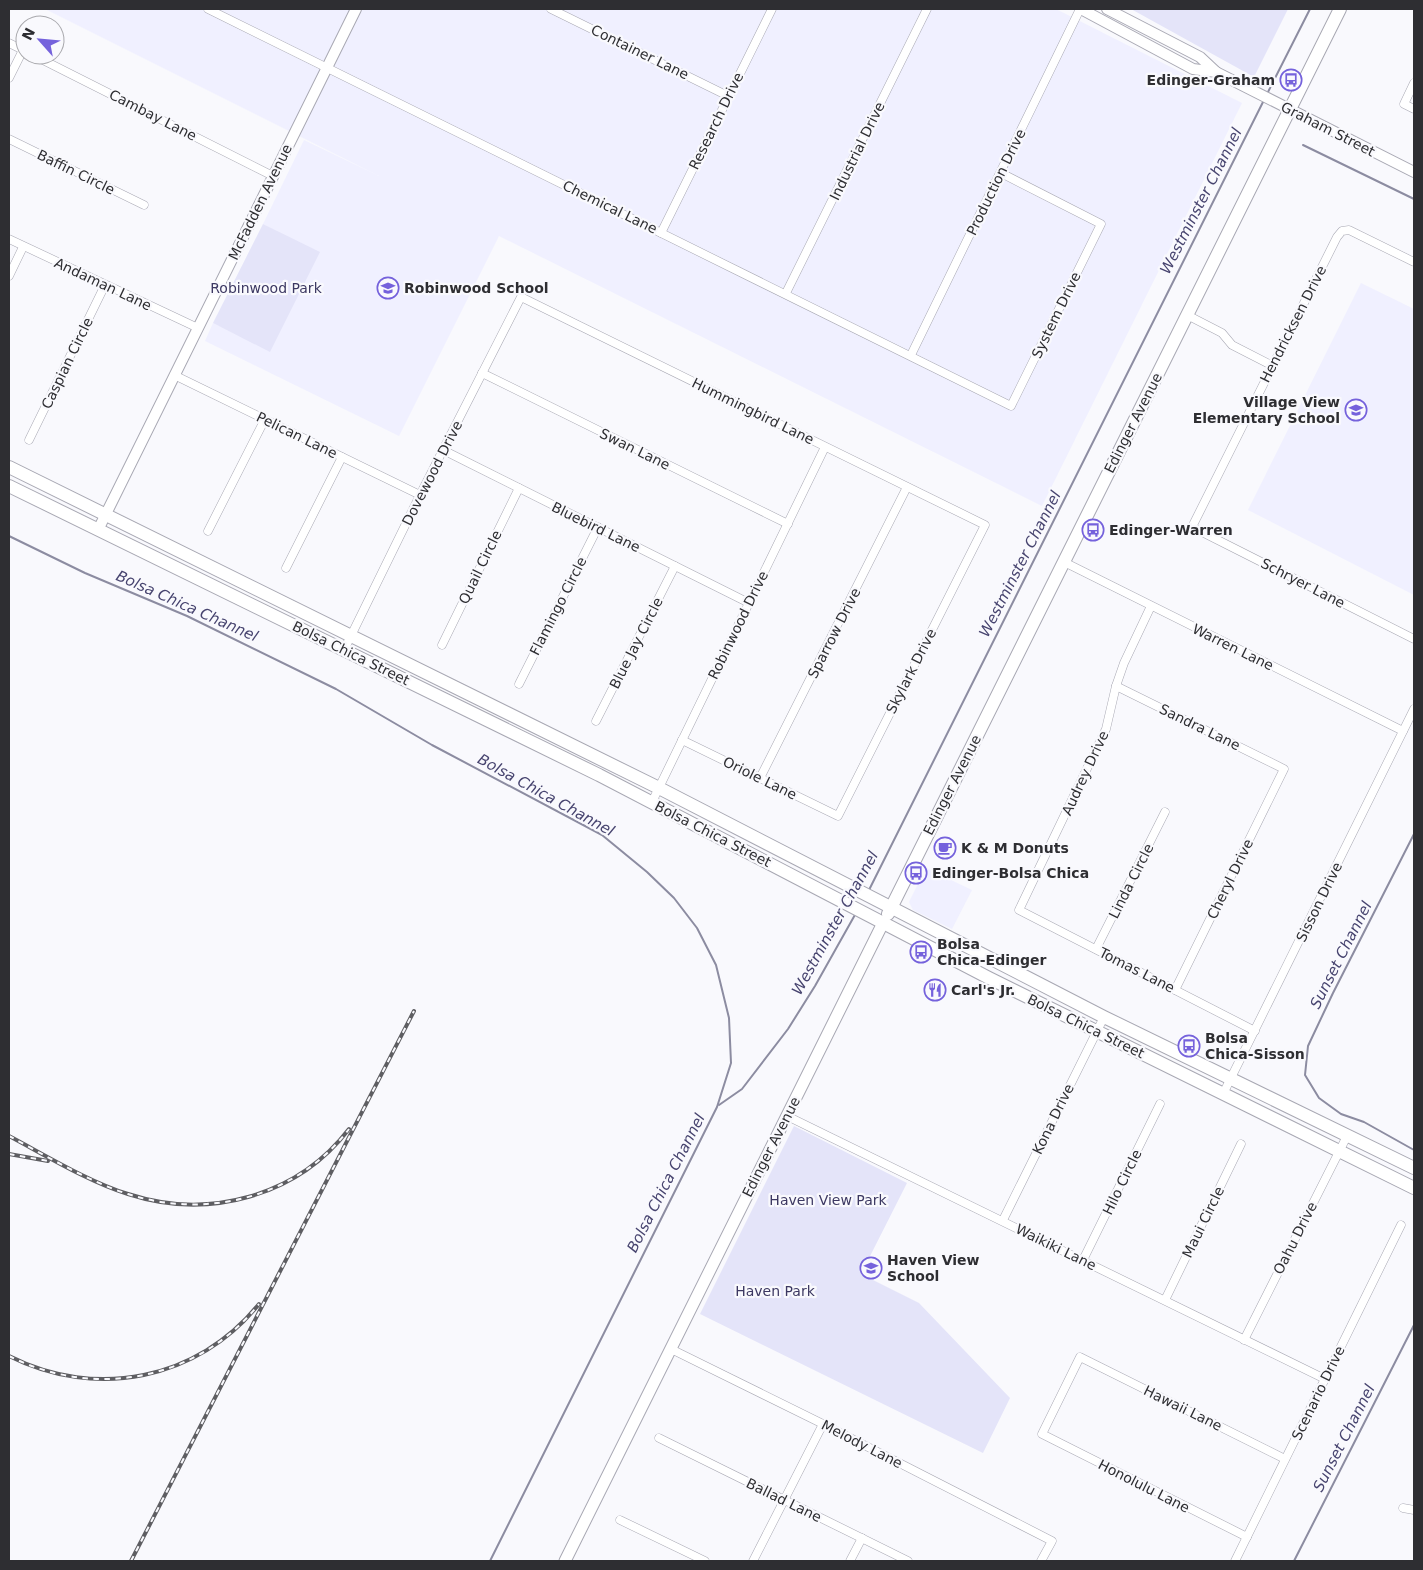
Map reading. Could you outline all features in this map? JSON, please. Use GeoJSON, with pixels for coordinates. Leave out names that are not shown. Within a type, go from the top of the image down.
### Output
{"type":"FeatureCollection","features":[{"type":"Feature","properties":{"kind":"main road","name":"Edinger Avenue"},"geometry":{"type":"LineString","coordinates":[[564,1561],[1340,9]]}},
{"type":"Feature","properties":{"kind":"main road","name":"Bolsa Chica Street"},"geometry":{"type":"LineString","coordinates":[[9,467],[659,788],[1104,1017],[1414,1168]]}},
{"type":"Feature","properties":{"kind":"main road","name":"Bolsa Chica Street"},"geometry":{"type":"LineString","coordinates":[[9,486],[652,802],[989,978],[1414,1188]]}},
{"type":"Feature","properties":{"kind":"main road"},"geometry":{"type":"LineString","coordinates":[[989,978],[997,962]]}},
{"type":"Feature","properties":{"kind":"street","name":"Chemical Lane"},"geometry":{"type":"LineString","coordinates":[[208,9],[786,293],[1011,406]]}},
{"type":"Feature","properties":{"kind":"street","name":"McFadden Avenue"},"geometry":{"type":"LineString","coordinates":[[98,530],[356,9]]}},
{"type":"Feature","properties":{"kind":"street","name":"Container Lane"},"geometry":{"type":"LineString","coordinates":[[551,9],[728,96]]}},
{"type":"Feature","properties":{"kind":"street","name":"Research Drive"},"geometry":{"type":"LineString","coordinates":[[661,233],[772,9]]}},
{"type":"Feature","properties":{"kind":"street","name":"Industrial Drive"},"geometry":{"type":"LineString","coordinates":[[786,293],[927,9]]}},
{"type":"Feature","properties":{"kind":"street","name":"Graham Street"},"geometry":{"type":"LineString","coordinates":[[1080,9],[1193,68],[1216,72]]}},
{"type":"Feature","properties":{"kind":"street","name":"Production Drive"},"geometry":{"type":"LineString","coordinates":[[911,355],[1080,9]]}},
{"type":"Feature","properties":{"kind":"street","name":"Graham Street"},"geometry":{"type":"LineString","coordinates":[[1107,9],[1200,57],[1216,72],[1414,172]]}},
{"type":"Feature","properties":{"kind":"street"},"geometry":{"type":"LineString","coordinates":[[9,78],[16,65]]}},
{"type":"Feature","properties":{"kind":"street","name":"Cambay Lane"},"geometry":{"type":"LineString","coordinates":[[52,65],[273,176]]}},
{"type":"Feature","properties":{"kind":"street"},"geometry":{"type":"LineString","coordinates":[[1414,83],[1404,104],[1414,109]]}},
{"type":"Feature","properties":{"kind":"street","name":"Baffin Circle"},"geometry":{"type":"LineString","coordinates":[[9,139],[144,205]]}},
{"type":"Feature","properties":{"kind":"street","name":"System Drive"},"geometry":{"type":"LineString","coordinates":[[1001,173],[1101,224],[1011,406]]}},
{"type":"Feature","properties":{"kind":"street","name":"Hendricksen Drive"},"geometry":{"type":"LineString","coordinates":[[1192,527],[1337,237],[1342,231],[1349,230],[1414,262]]}},
{"type":"Feature","properties":{"kind":"street","name":"Andaman Lane"},"geometry":{"type":"LineString","coordinates":[[9,239],[198,328]]}},
{"type":"Feature","properties":{"kind":"street"},"geometry":{"type":"LineString","coordinates":[[9,276],[23,247]]}},
{"type":"Feature","properties":{"kind":"street","name":"Caspian Circle"},"geometry":{"type":"LineString","coordinates":[[29,440],[105,285]]}},
{"type":"Feature","properties":{"kind":"street","name":"Dovewood Drive"},"geometry":{"type":"LineString","coordinates":[[344,650],[420,495],[521,297]]}},
{"type":"Feature","properties":{"kind":"street","name":"Hummingbird Lane"},"geometry":{"type":"LineString","coordinates":[[521,297],[985,525]]}},
{"type":"Feature","properties":{"kind":"street"},"geometry":{"type":"LineString","coordinates":[[1187,315],[1222,333],[1232,345],[1272,366]]}},
{"type":"Feature","properties":{"kind":"street","name":"Swan Lane"},"geometry":{"type":"LineString","coordinates":[[482,373],[788,524]]}},
{"type":"Feature","properties":{"kind":"street","name":"Pelican Lane"},"geometry":{"type":"LineString","coordinates":[[174,375],[420,495]]}},
{"type":"Feature","properties":{"kind":"street"},"geometry":{"type":"LineString","coordinates":[[208,531],[266,420]]}},
{"type":"Feature","properties":{"kind":"street","name":"Robinwood Drive"},"geometry":{"type":"LineString","coordinates":[[652,802],[825,447]]}},
{"type":"Feature","properties":{"kind":"street","name":"Bluebird Lane"},"geometry":{"type":"LineString","coordinates":[[443,450],[749,603]]}},
{"type":"Feature","properties":{"kind":"street"},"geometry":{"type":"LineString","coordinates":[[286,568],[342,457]]}},
{"type":"Feature","properties":{"kind":"street","name":"Sparrow Drive"},"geometry":{"type":"LineString","coordinates":[[760,778],[907,487]]}},
{"type":"Feature","properties":{"kind":"street","name":"Quail Circle"},"geometry":{"type":"LineString","coordinates":[[442,645],[519,488]]}},
{"type":"Feature","properties":{"kind":"street","name":"Skylark Drive"},"geometry":{"type":"LineString","coordinates":[[838,816],[985,525]]}},
{"type":"Feature","properties":{"kind":"street","name":"Schryer Lane"},"geometry":{"type":"LineString","coordinates":[[1192,527],[1414,640]]}},
{"type":"Feature","properties":{"kind":"street","name":"Flamingo Circle"},"geometry":{"type":"LineString","coordinates":[[519,684],[598,528]]}},
{"type":"Feature","properties":{"kind":"street","name":"Warren Lane"},"geometry":{"type":"LineString","coordinates":[[1064,562],[1403,731]]}},
{"type":"Feature","properties":{"kind":"street","name":"Blue Jay Circle"},"geometry":{"type":"LineString","coordinates":[[596,721],[675,566]]}},
{"type":"Feature","properties":{"kind":"street","name":"Audrey Drive"},"geometry":{"type":"LineString","coordinates":[[1019,910],[1106,730],[1116,686],[1124,663],[1151,606]]}},
{"type":"Feature","properties":{"kind":"street","name":"Sandra Lane"},"geometry":{"type":"LineString","coordinates":[[1116,686],[1284,769]]}},
{"type":"Feature","properties":{"kind":"street","name":"Sisson Drive"},"geometry":{"type":"LineString","coordinates":[[1223,1094],[1414,709]]}},
{"type":"Feature","properties":{"kind":"street","name":"Oriole Lane"},"geometry":{"type":"LineString","coordinates":[[682,740],[838,816]]}},
{"type":"Feature","properties":{"kind":"street","name":"Cheryl Drive"},"geometry":{"type":"LineString","coordinates":[[1175,990],[1284,769]]}},
{"type":"Feature","properties":{"kind":"street","name":"Linda Circle"},"geometry":{"type":"LineString","coordinates":[[1096,949],[1165,812]]}},
{"type":"Feature","properties":{"kind":"street","name":"Tomas Lane"},"geometry":{"type":"LineString","coordinates":[[1019,910],[1255,1031]]}},
{"type":"Feature","properties":{"kind":"street","name":"Kona Drive"},"geometry":{"type":"LineString","coordinates":[[1003,1220],[1104,1017]]}},
{"type":"Feature","properties":{"kind":"street","name":"Hilo Circle"},"geometry":{"type":"LineString","coordinates":[[1084,1260],[1160,1104]]}},
{"type":"Feature","properties":{"kind":"street","name":"Waikiki Lane"},"geometry":{"type":"LineString","coordinates":[[787,1116],[1325,1379]]}},
{"type":"Feature","properties":{"kind":"street","name":"Oahu Drive"},"geometry":{"type":"LineString","coordinates":[[1244,1340],[1347,1136]]}},
{"type":"Feature","properties":{"kind":"street","name":"Maui Circle"},"geometry":{"type":"LineString","coordinates":[[1165,1300],[1241,1144]]}},
{"type":"Feature","properties":{"kind":"street","name":"Scenario Drive"},"geometry":{"type":"LineString","coordinates":[[1235,1561],[1401,1225]]}},
{"type":"Feature","properties":{"kind":"street","name":"Melody Lane"},"geometry":{"type":"LineString","coordinates":[[671,1349],[1052,1541],[1041,1561]]}},
{"type":"Feature","properties":{"kind":"street","name":"Honolulu Lane"},"geometry":{"type":"LineString","coordinates":[[1080,1358],[1042,1434],[1247,1537]]}},
{"type":"Feature","properties":{"kind":"street","name":"Hawaii Lane"},"geometry":{"type":"LineString","coordinates":[[1080,1358],[1286,1458]]}},
{"type":"Feature","properties":{"kind":"street"},"geometry":{"type":"LineString","coordinates":[[752,1561],[823,1424]]}},
{"type":"Feature","properties":{"kind":"street","name":"Ballad Lane"},"geometry":{"type":"LineString","coordinates":[[659,1438],[908,1561]]}},
{"type":"Feature","properties":{"kind":"street"},"geometry":{"type":"LineString","coordinates":[[1403,1508],[1414,1510]]}},
{"type":"Feature","properties":{"kind":"street"},"geometry":{"type":"LineString","coordinates":[[620,1520],[705,1561]]}},
{"type":"Feature","properties":{"kind":"street"},"geometry":{"type":"LineString","coordinates":[[850,1561],[862,1538]]}},
{"type":"Feature","properties":{"kind":"shaded area"},"geometry":{"type":"Polygon","coordinates":[[[45,9],[1056,9],[1242,103],[1042,506],[499,236],[399,436],[205,341],[213,323],[270,351],[319,253],[263,224],[304,140],[379,176],[65,19],[65,15],[57,15],[45,9]]]}},
{"type":"Feature","properties":{"kind":"shaded area","name":"Village View Elementary School"},"geometry":{"type":"Polygon","coordinates":[[[1361,283],[1414,309],[1414,595],[1248,510],[1361,283]]]}},
{"type":"Feature","properties":{"kind":"shaded area"},"geometry":{"type":"Polygon","coordinates":[[[926,868],[972,890],[952,929],[913,910],[909,902],[926,868]]]}},
{"type":"Feature","properties":{"kind":"green space"},"geometry":{"type":"Polygon","coordinates":[[[1131,9],[1288,9],[1254,77],[1131,9]]]}},
{"type":"Feature","properties":{"kind":"green space","name":"Robinwood Park"},"geometry":{"type":"Polygon","coordinates":[[[263,224],[320,252],[270,352],[213,323],[263,224]]]}},
{"type":"Feature","properties":{"kind":"green space","name":"Haven Park"},"geometry":{"type":"Polygon","coordinates":[[[794,1126],[907,1183],[861,1274],[919,1303],[1010,1398],[983,1453],[700,1314],[794,1126]]]}},
{"type":"Feature","properties":{"kind":"waterway","name":"Westminster Channel"},"geometry":{"type":"LineString","coordinates":[[1267,94],[1310,9]]}},
{"type":"Feature","properties":{"kind":"waterway","name":"Westminster Channel"},"geometry":{"type":"LineString","coordinates":[[869,890],[1264,100]]}},
{"type":"Feature","properties":{"kind":"waterway","name":"Sunset Channel"},"geometry":{"type":"LineString","coordinates":[[1303,145],[1414,199]]}},
{"type":"Feature","properties":{"kind":"waterway","name":"Bolsa Chica Channel"},"geometry":{"type":"LineString","coordinates":[[9,536],[85,573],[187,616],[336,689],[432,745],[602,835],[647,872],[674,898],[697,928],[716,965],[729,1018],[731,1063],[717,1107],[490,1561]]}},
{"type":"Feature","properties":{"kind":"waterway","name":"Sunset Channel"},"geometry":{"type":"LineString","coordinates":[[1414,834],[1308,1046],[1305,1075],[1319,1098],[1341,1114],[1364,1122],[1414,1150]]}},
{"type":"Feature","properties":{"kind":"waterway","name":"Westminster Channel"},"geometry":{"type":"LineString","coordinates":[[719,1105],[742,1089],[788,1029],[815,986],[856,913]]}},
{"type":"Feature","properties":{"kind":"waterway","name":"Sunset Channel"},"geometry":{"type":"LineString","coordinates":[[1294,1561],[1414,1325]]}},
{"type":"Feature","properties":{"kind":"railway"},"geometry":{"type":"LineString","coordinates":[[131,1561],[414,1011]]}},
{"type":"Feature","properties":{"kind":"railway"},"geometry":{"type":"LineString","coordinates":[[9,1136],[67,1168],[113,1189],[158,1201],[189,1204],[219,1203],[249,1197],[277,1186],[304,1172],[328,1152],[349,1129]]}},
{"type":"Feature","properties":{"kind":"railway"},"geometry":{"type":"LineString","coordinates":[[9,1154],[48,1161]]}},
{"type":"Feature","properties":{"kind":"railway"},"geometry":{"type":"LineString","coordinates":[[9,1356],[42,1370],[76,1377],[110,1379],[144,1375],[176,1365],[206,1350],[234,1330],[259,1304]]}},
{"type":"Feature","properties":{"kind":"place","name":"Edinger-Graham"},"geometry":{"type":"Point","coordinates":[1291,80]}},
{"type":"Feature","properties":{"kind":"place","name":"Robinwood School"},"geometry":{"type":"Point","coordinates":[388,288]}},
{"type":"Feature","properties":{"kind":"place","name":"Village View Elementary School"},"geometry":{"type":"Point","coordinates":[1356,410]}},
{"type":"Feature","properties":{"kind":"place","name":"Edinger-Warren"},"geometry":{"type":"Point","coordinates":[1093,530]}},
{"type":"Feature","properties":{"kind":"place","name":"K & M Donuts"},"geometry":{"type":"Point","coordinates":[945,848]}},
{"type":"Feature","properties":{"kind":"place","name":"Edinger-Bolsa Chica"},"geometry":{"type":"Point","coordinates":[916,873]}},
{"type":"Feature","properties":{"kind":"place","name":"Bolsa Chica-Edinger"},"geometry":{"type":"Point","coordinates":[921,952]}},
{"type":"Feature","properties":{"kind":"place","name":"Carl's Jr."},"geometry":{"type":"Point","coordinates":[935,990]}},
{"type":"Feature","properties":{"kind":"place","name":"Bolsa Chica-Sisson"},"geometry":{"type":"Point","coordinates":[1189,1046]}},
{"type":"Feature","properties":{"kind":"place","name":"Haven View School"},"geometry":{"type":"Point","coordinates":[871,1268]}},
{"type":"Feature","properties":{"kind":"park label","name":"Haven View Park"},"geometry":{"type":"Point","coordinates":[828,1200]}}]}
